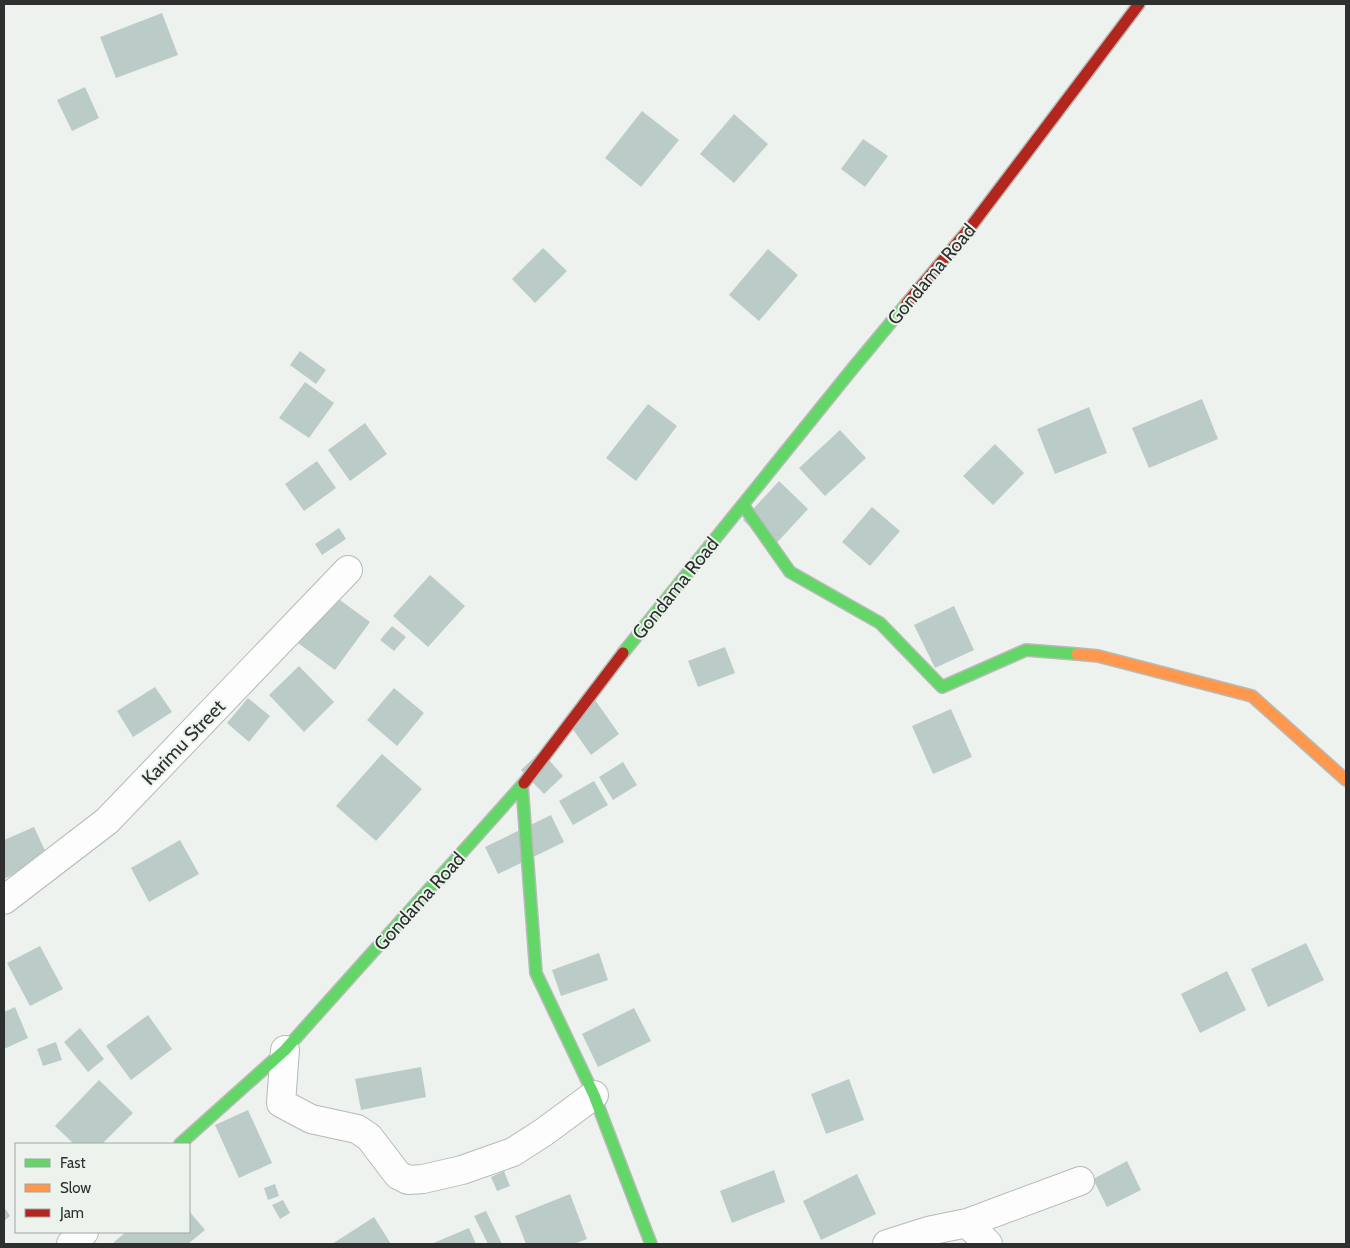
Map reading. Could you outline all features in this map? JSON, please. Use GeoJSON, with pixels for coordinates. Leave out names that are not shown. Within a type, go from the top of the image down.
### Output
{"type":"FeatureCollection","features":[{"type":"Feature","properties":{"kind":"street","name":"Gondama Road"},"geometry":{"type":"LineString","coordinates":[[181,1143],[285,1050],[522,786],[619,657],[853,368],[969,230],[1139,4]]}},
{"type":"Feature","properties":{"kind":"street"},"geometry":{"type":"LineString","coordinates":[[743,505],[790,572],[880,624],[942,687],[1026,650],[1098,656],[1252,696],[1346,780]]}},
{"type":"Feature","properties":{"kind":"street","name":"Karimu Street"},"geometry":{"type":"LineString","coordinates":[[4,900],[107,821],[348,570]]}},
{"type":"Feature","properties":{"kind":"street"},"geometry":{"type":"LineString","coordinates":[[522,786],[536,973],[594,1095],[652,1244]]}},
{"type":"Feature","properties":{"kind":"street"},"geometry":{"type":"LineString","coordinates":[[285,1050],[282,1102],[311,1119],[357,1129],[369,1137],[398,1175],[408,1180],[422,1179],[462,1170],[513,1152],[594,1095]]}},
{"type":"Feature","properties":{"kind":"street"},"geometry":{"type":"LineString","coordinates":[[887,1244],[928,1231],[967,1224],[1080,1181]]}},
{"type":"Feature","properties":{"kind":"street"},"geometry":{"type":"LineString","coordinates":[[967,1224],[988,1244]]}},
{"type":"Feature","properties":{"kind":"street"},"geometry":{"type":"LineString","coordinates":[[70,1244],[83,1233]]}},
{"type":"Feature","properties":{"kind":"building"},"geometry":{"type":"Polygon","coordinates":[[[162,13],[178,55],[116,78],[100,37],[162,13]]]}},
{"type":"Feature","properties":{"kind":"building"},"geometry":{"type":"Polygon","coordinates":[[[85,87],[99,118],[72,131],[57,100],[85,87]]]}},
{"type":"Feature","properties":{"kind":"building"},"geometry":{"type":"Polygon","coordinates":[[[642,111],[679,140],[641,187],[605,158],[642,111]]]}},
{"type":"Feature","properties":{"kind":"building"},"geometry":{"type":"Polygon","coordinates":[[[734,114],[768,144],[734,183],[700,154],[734,114]]]}},
{"type":"Feature","properties":{"kind":"building"},"geometry":{"type":"Polygon","coordinates":[[[863,139],[888,156],[865,187],[841,169],[863,139]]]}},
{"type":"Feature","properties":{"kind":"building"},"geometry":{"type":"Polygon","coordinates":[[[543,248],[567,271],[535,303],[512,279],[543,248]]]}},
{"type":"Feature","properties":{"kind":"building"},"geometry":{"type":"Polygon","coordinates":[[[768,249],[798,275],[759,321],[729,295],[768,249]]]}},
{"type":"Feature","properties":{"kind":"building"},"geometry":{"type":"Polygon","coordinates":[[[300,351],[326,370],[316,384],[290,365],[300,351]]]}},
{"type":"Feature","properties":{"kind":"building"},"geometry":{"type":"Polygon","coordinates":[[[305,382],[334,403],[309,438],[279,418],[305,382]]]}},
{"type":"Feature","properties":{"kind":"building"},"geometry":{"type":"Polygon","coordinates":[[[1202,399],[1218,439],[1149,468],[1132,428],[1202,399]]]}},
{"type":"Feature","properties":{"kind":"building"},"geometry":{"type":"Polygon","coordinates":[[[648,404],[677,426],[636,481],[606,458],[648,404]]]}},
{"type":"Feature","properties":{"kind":"building"},"geometry":{"type":"Polygon","coordinates":[[[1089,407],[1107,453],[1055,474],[1037,429],[1089,407]]]}},
{"type":"Feature","properties":{"kind":"building"},"geometry":{"type":"Polygon","coordinates":[[[365,423],[387,454],[350,481],[328,450],[365,423]]]}},
{"type":"Feature","properties":{"kind":"building"},"geometry":{"type":"Polygon","coordinates":[[[840,430],[866,458],[825,496],[799,468],[840,430]]]}},
{"type":"Feature","properties":{"kind":"building"},"geometry":{"type":"Polygon","coordinates":[[[995,444],[1024,473],[993,505],[963,476],[995,444]]]}},
{"type":"Feature","properties":{"kind":"building"},"geometry":{"type":"Polygon","coordinates":[[[317,461],[336,488],[304,511],[285,484],[317,461]]]}},
{"type":"Feature","properties":{"kind":"building"},"geometry":{"type":"Polygon","coordinates":[[[779,481],[808,509],[772,548],[743,520],[779,481]]]}},
{"type":"Feature","properties":{"kind":"building"},"geometry":{"type":"Polygon","coordinates":[[[872,507],[900,531],[870,566],[842,542],[872,507]]]}},
{"type":"Feature","properties":{"kind":"building"},"geometry":{"type":"Polygon","coordinates":[[[339,528],[346,539],[322,555],[315,544],[339,528]]]}},
{"type":"Feature","properties":{"kind":"building"},"geometry":{"type":"Polygon","coordinates":[[[430,575],[465,606],[428,647],[393,616],[430,575]]]}},
{"type":"Feature","properties":{"kind":"building"},"geometry":{"type":"Polygon","coordinates":[[[333,595],[370,622],[335,670],[298,643],[333,595]]]}},
{"type":"Feature","properties":{"kind":"building"},"geometry":{"type":"Polygon","coordinates":[[[954,606],[974,650],[935,668],[914,625],[954,606]]]}},
{"type":"Feature","properties":{"kind":"building"},"geometry":{"type":"Polygon","coordinates":[[[392,626],[406,637],[394,651],[380,640],[392,626]]]}},
{"type":"Feature","properties":{"kind":"building"},"geometry":{"type":"Polygon","coordinates":[[[725,647],[735,673],[698,687],[688,661],[725,647]]]}},
{"type":"Feature","properties":{"kind":"building"},"geometry":{"type":"Polygon","coordinates":[[[299,666],[334,702],[304,732],[269,695],[299,666]]]}},
{"type":"Feature","properties":{"kind":"building"},"geometry":{"type":"Polygon","coordinates":[[[155,687],[172,712],[133,737],[117,711],[155,687]]]}},
{"type":"Feature","properties":{"kind":"building"},"geometry":{"type":"Polygon","coordinates":[[[394,688],[424,713],[397,746],[367,720],[394,688]]]}},
{"type":"Feature","properties":{"kind":"building"},"geometry":{"type":"Polygon","coordinates":[[[593,697],[619,734],[591,755],[565,718],[593,697]]]}},
{"type":"Feature","properties":{"kind":"building"},"geometry":{"type":"Polygon","coordinates":[[[248,698],[270,716],[249,742],[227,723],[248,698]]]}},
{"type":"Feature","properties":{"kind":"building"},"geometry":{"type":"Polygon","coordinates":[[[951,709],[972,757],[933,774],[912,726],[951,709]]]}},
{"type":"Feature","properties":{"kind":"building"},"geometry":{"type":"Polygon","coordinates":[[[541,751],[563,776],[544,794],[521,770],[541,751]]]}},
{"type":"Feature","properties":{"kind":"building"},"geometry":{"type":"Polygon","coordinates":[[[382,754],[422,789],[376,841],[336,806],[382,754]]]}},
{"type":"Feature","properties":{"kind":"building"},"geometry":{"type":"Polygon","coordinates":[[[623,762],[637,785],[613,800],[599,777],[623,762]]]}},
{"type":"Feature","properties":{"kind":"building"},"geometry":{"type":"Polygon","coordinates":[[[594,781],[608,805],[573,825],[559,801],[594,781]]]}},
{"type":"Feature","properties":{"kind":"building"},"geometry":{"type":"Polygon","coordinates":[[[551,815],[564,842],[498,874],[485,847],[551,815]]]}},
{"type":"Feature","properties":{"kind":"building"},"geometry":{"type":"Polygon","coordinates":[[[34,827],[48,857],[4,879],[4,840],[34,827]]]}},
{"type":"Feature","properties":{"kind":"building"},"geometry":{"type":"Polygon","coordinates":[[[180,840],[199,874],[149,902],[131,868],[180,840]]]}},
{"type":"Feature","properties":{"kind":"building"},"geometry":{"type":"Polygon","coordinates":[[[1306,943],[1324,980],[1268,1007],[1251,969],[1306,943]]]}},
{"type":"Feature","properties":{"kind":"building"},"geometry":{"type":"Polygon","coordinates":[[[40,946],[63,989],[30,1006],[7,963],[40,946]]]}},
{"type":"Feature","properties":{"kind":"building"},"geometry":{"type":"Polygon","coordinates":[[[599,953],[608,980],[561,996],[552,970],[599,953]]]}},
{"type":"Feature","properties":{"kind":"building"},"geometry":{"type":"Polygon","coordinates":[[[1227,971],[1246,1010],[1200,1033],[1181,994],[1227,971]]]}},
{"type":"Feature","properties":{"kind":"building"},"geometry":{"type":"Polygon","coordinates":[[[15,1007],[28,1038],[4,1049],[4,1012],[15,1007]]]}},
{"type":"Feature","properties":{"kind":"building"},"geometry":{"type":"Polygon","coordinates":[[[634,1008],[651,1041],[598,1067],[582,1034],[634,1008]]]}},
{"type":"Feature","properties":{"kind":"building"},"geometry":{"type":"Polygon","coordinates":[[[148,1015],[172,1049],[131,1080],[106,1046],[148,1015]]]}},
{"type":"Feature","properties":{"kind":"building"},"geometry":{"type":"Polygon","coordinates":[[[80,1028],[104,1059],[88,1072],[64,1042],[80,1028]]]}},
{"type":"Feature","properties":{"kind":"building"},"geometry":{"type":"Polygon","coordinates":[[[56,1042],[62,1060],[43,1066],[37,1049],[56,1042]]]}},
{"type":"Feature","properties":{"kind":"building"},"geometry":{"type":"Polygon","coordinates":[[[421,1067],[426,1097],[361,1110],[355,1079],[421,1067]]]}},
{"type":"Feature","properties":{"kind":"building"},"geometry":{"type":"Polygon","coordinates":[[[849,1079],[864,1120],[826,1134],[811,1094],[849,1079]]]}},
{"type":"Feature","properties":{"kind":"building"},"geometry":{"type":"Polygon","coordinates":[[[99,1080],[133,1113],[103,1143],[73,1143],[55,1126],[99,1080]]]}},
{"type":"Feature","properties":{"kind":"building"},"geometry":{"type":"Polygon","coordinates":[[[248,1110],[272,1163],[239,1178],[215,1125],[248,1110]]]}},
{"type":"Feature","properties":{"kind":"building"},"geometry":{"type":"Polygon","coordinates":[[[1127,1161],[1141,1190],[1107,1207],[1093,1179],[1127,1161]]]}},
{"type":"Feature","properties":{"kind":"building"},"geometry":{"type":"Polygon","coordinates":[[[774,1170],[785,1202],[732,1223],[720,1191],[774,1170]]]}},
{"type":"Feature","properties":{"kind":"building"},"geometry":{"type":"Polygon","coordinates":[[[504,1171],[510,1186],[497,1191],[491,1177],[504,1171]]]}},
{"type":"Feature","properties":{"kind":"building"},"geometry":{"type":"Polygon","coordinates":[[[857,1174],[876,1214],[821,1240],[803,1201],[857,1174]]]}},
{"type":"Feature","properties":{"kind":"building"},"geometry":{"type":"Polygon","coordinates":[[[275,1184],[279,1196],[268,1200],[264,1188],[275,1184]]]}},
{"type":"Feature","properties":{"kind":"building"},"geometry":{"type":"Polygon","coordinates":[[[570,1194],[587,1239],[574,1244],[526,1244],[515,1216],[570,1194]]]}},
{"type":"Feature","properties":{"kind":"building"},"geometry":{"type":"Polygon","coordinates":[[[283,1200],[290,1213],[280,1219],[272,1205],[283,1200]]]}},
{"type":"Feature","properties":{"kind":"building"},"geometry":{"type":"Polygon","coordinates":[[[4,1207],[10,1216],[4,1221],[4,1207]]]}},
{"type":"Feature","properties":{"kind":"building"},"geometry":{"type":"Polygon","coordinates":[[[486,1211],[502,1244],[488,1244],[474,1216],[486,1211]]]}},
{"type":"Feature","properties":{"kind":"building"},"geometry":{"type":"Polygon","coordinates":[[[190,1212],[205,1230],[188,1244],[115,1244],[114,1242],[125,1233],[190,1233],[190,1212]]]}},
{"type":"Feature","properties":{"kind":"building"},"geometry":{"type":"Polygon","coordinates":[[[374,1217],[391,1244],[332,1244],[374,1217]]]}},
{"type":"Feature","properties":{"kind":"building"},"geometry":{"type":"Polygon","coordinates":[[[469,1228],[476,1244],[431,1244],[469,1228]]]}},
{"type":"Feature","properties":{"kind":"traffic: fast"},"geometry":{"type":"LineString","coordinates":[[623,653],[907,303]]}},
{"type":"Feature","properties":{"kind":"traffic: fast"},"geometry":{"type":"LineString","coordinates":[[743,505],[790,572],[880,623],[942,687],[1026,650],[1077,654]]}},
{"type":"Feature","properties":{"kind":"traffic: fast"},"geometry":{"type":"LineString","coordinates":[[181,1143],[285,1050],[524,783]]}},
{"type":"Feature","properties":{"kind":"traffic: fast"},"geometry":{"type":"LineString","coordinates":[[522,786],[536,973],[594,1095],[651,1244]]}},
{"type":"Feature","properties":{"kind":"traffic: slow"},"geometry":{"type":"LineString","coordinates":[[1077,654],[1098,656],[1252,696],[1346,780]]}},
{"type":"Feature","properties":{"kind":"traffic: jam"},"geometry":{"type":"LineString","coordinates":[[907,303],[969,229],[1139,4]]}},
{"type":"Feature","properties":{"kind":"traffic: jam"},"geometry":{"type":"LineString","coordinates":[[524,783],[623,653]]}}]}
